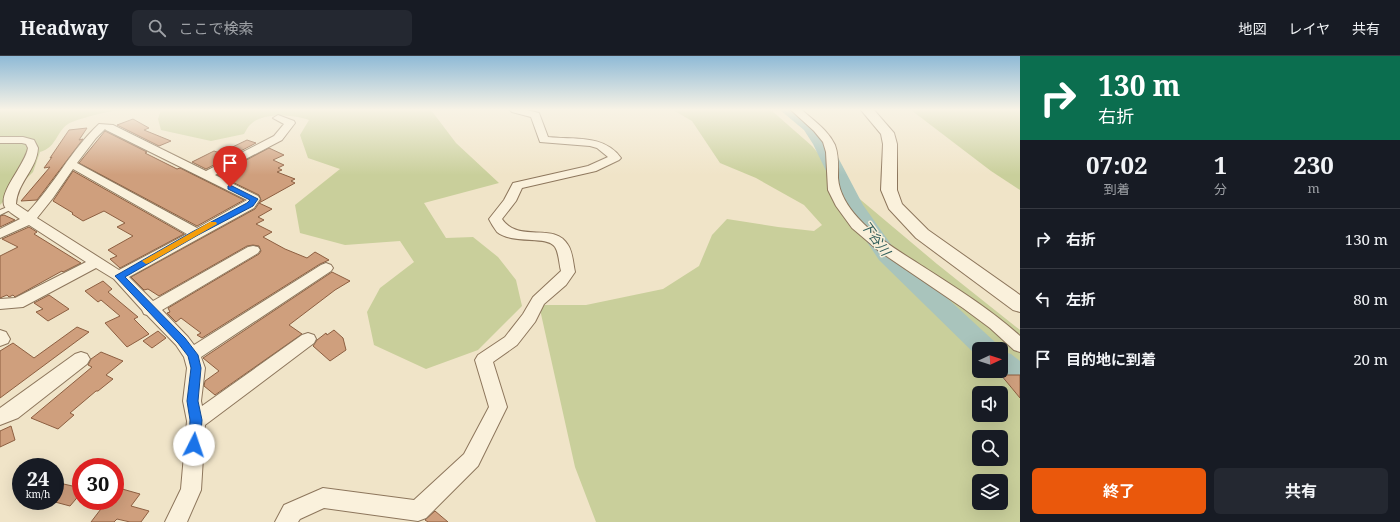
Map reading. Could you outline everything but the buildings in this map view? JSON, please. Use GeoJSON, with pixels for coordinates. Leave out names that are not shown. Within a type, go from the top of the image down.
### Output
{"type":"FeatureCollection","features":[{"type":"Feature","properties":{"kind":"street"},"geometry":{"type":"LineString","coordinates":[[0,234],[29,219],[43,203],[96,132]]}},
{"type":"Feature","properties":{"kind":"street"},"geometry":{"type":"LineString","coordinates":[[119,132],[254,199],[250,205],[195,233],[119,276]]}},
{"type":"Feature","properties":{"kind":"street"},"geometry":{"type":"LineString","coordinates":[[207,175],[278,138],[283,132]]}},
{"type":"Feature","properties":{"kind":"street"},"geometry":{"type":"LineString","coordinates":[[286,522],[292,512],[323,498],[418,511],[470,460],[498,407],[484,360],[511,341],[529,318],[538,301],[561,281],[568,272],[562,246],[558,242],[542,237],[518,236],[506,233],[494,218],[510,201],[517,186],[592,169],[615,158],[606,149],[589,142],[544,140],[541,132]]}},
{"type":"Feature","properties":{"kind":"street"},"geometry":{"type":"LineString","coordinates":[[820,132],[828,140],[831,149],[833,183],[836,195],[844,209],[857,225],[877,244],[952,293],[1008,334],[1020,346]]}},
{"type":"Feature","properties":{"kind":"street"},"geometry":{"type":"LineString","coordinates":[[886,132],[890,144],[889,190],[895,206],[922,234],[962,265],[1020,305]]}},
{"type":"Feature","properties":{"kind":"street"},"geometry":{"type":"LineString","coordinates":[[0,140],[23,140],[30,142],[34,149],[32,158],[9,195],[7,207],[29,219],[119,276],[150,310],[182,341],[192,355],[196,368],[192,401],[196,420],[191,490],[176,522]]}},
{"type":"Feature","properties":{"kind":"street"},"geometry":{"type":"LineString","coordinates":[[70,165],[76,166],[195,233]]}},
{"type":"Feature","properties":{"kind":"street"},"geometry":{"type":"LineString","coordinates":[[150,310],[252,250]]}},
{"type":"Feature","properties":{"kind":"street"},"geometry":{"type":"LineString","coordinates":[[0,304],[18,304],[97,262]]}},
{"type":"Feature","properties":{"kind":"street"},"geometry":{"type":"LineString","coordinates":[[192,355],[326,268]]}},
{"type":"Feature","properties":{"kind":"street"},"geometry":{"type":"LineString","coordinates":[[0,336],[2,339],[0,340]]}},
{"type":"Feature","properties":{"kind":"street"},"geometry":{"type":"LineString","coordinates":[[196,420],[308,339]]}},
{"type":"Feature","properties":{"kind":"street"},"geometry":{"type":"LineString","coordinates":[[0,417],[11,412],[81,359]]}},
{"type":"Feature","properties":{"kind":"lane"},"geometry":{"type":"LineString","coordinates":[[0,213],[7,207]]}},
{"type":"Feature","properties":{"kind":"green space"},"geometry":{"type":"Polygon","coordinates":[[[0,132],[61,132],[50,147],[40,152],[33,172],[0,205],[0,132]]]}},
{"type":"Feature","properties":{"kind":"green space"},"geometry":{"type":"Polygon","coordinates":[[[169,132],[245,132],[244,134],[211,141],[169,132]]]}},
{"type":"Feature","properties":{"kind":"green space"},"geometry":{"type":"Polygon","coordinates":[[[302,132],[447,132],[456,143],[499,183],[424,203],[446,238],[473,237],[498,257],[516,280],[522,306],[478,350],[426,369],[374,345],[367,312],[380,288],[414,262],[400,241],[345,245],[300,233],[295,205],[340,169],[308,158],[300,135],[302,132]]]}},
{"type":"Feature","properties":{"kind":"green space"},"geometry":{"type":"Polygon","coordinates":[[[699,132],[796,132],[812,146],[849,190],[937,264],[1020,330],[1020,522],[596,522],[575,467],[539,305],[586,305],[663,289],[699,266],[712,235],[727,219],[814,231],[822,225],[804,205],[756,178],[720,163],[699,132]]]}},
{"type":"Feature","properties":{"kind":"green space"},"geometry":{"type":"Polygon","coordinates":[[[940,132],[1020,132],[1020,190],[991,171],[940,132]]]}},
{"type":"Feature","properties":{"kind":"waterway","name":"下谷川"},"geometry":{"type":"LineString","coordinates":[[813,132],[822,144],[853,206],[887,255],[979,342]]}},
{"type":"Feature","properties":{"kind":"waterway","name":"下谷川"},"geometry":{"type":"LineString","coordinates":[[1008,367],[1020,376]]}},
{"type":"Feature","properties":{"kind":"slow traffic"},"geometry":{"type":"LineString","coordinates":[[146,261],[213,224]]}},
{"type":"Feature","properties":{"kind":"route"},"geometry":{"type":"LineString","coordinates":[[194,445],[196,420],[192,401],[196,368],[192,355],[182,341],[150,310],[119,276],[195,233],[250,205],[254,199],[230,187]]}}]}
